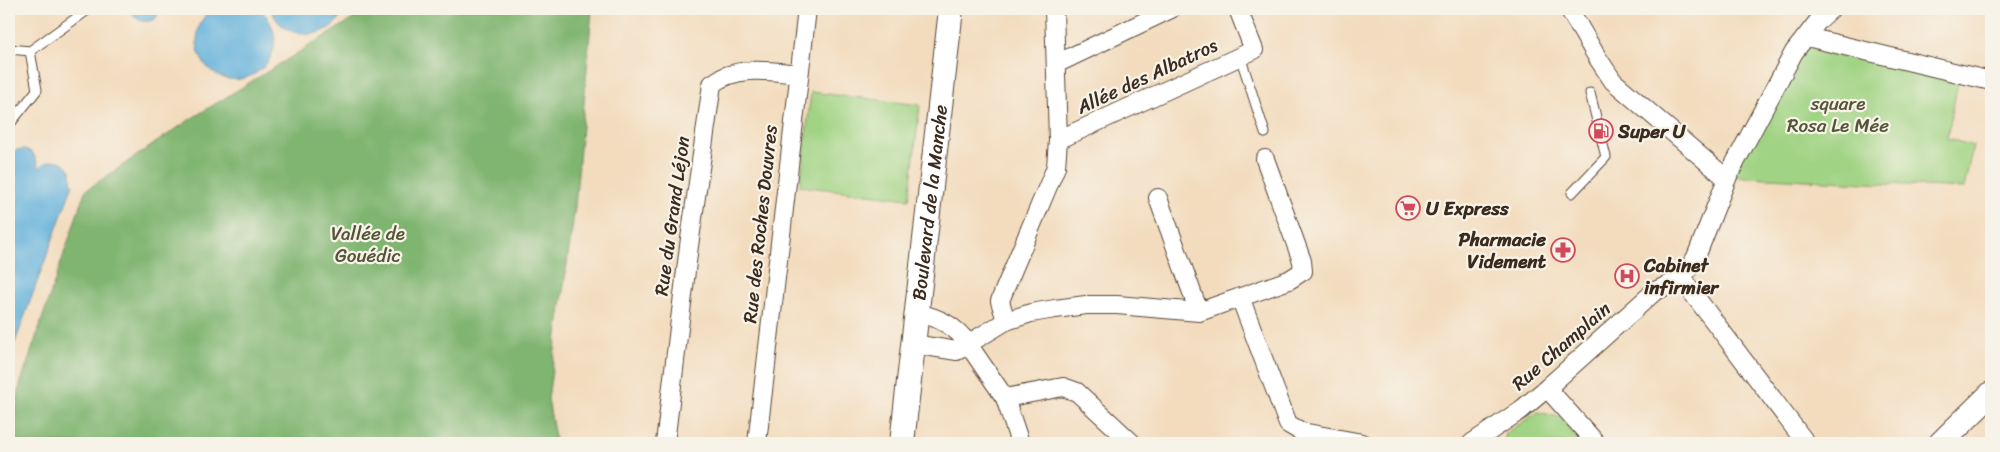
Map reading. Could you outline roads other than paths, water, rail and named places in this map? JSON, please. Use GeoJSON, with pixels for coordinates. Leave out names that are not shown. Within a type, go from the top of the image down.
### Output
{"type":"FeatureCollection","features":[{"type":"Feature","properties":{"kind":"street","name":"Rue des Roches Douvres"},"geometry":{"type":"LineString","coordinates":[[757,443],[798,74],[807,9]]}},
{"type":"Feature","properties":{"kind":"street","name":"Boulevard de la Manche"},"geometry":{"type":"LineString","coordinates":[[902,443],[951,9]]}},
{"type":"Feature","properties":{"kind":"street"},"geometry":{"type":"LineString","coordinates":[[1006,322],[1000,301],[1056,167],[1058,140],[1054,9]]}},
{"type":"Feature","properties":{"kind":"street"},"geometry":{"type":"LineString","coordinates":[[1056,64],[1171,9]]}},
{"type":"Feature","properties":{"kind":"street"},"geometry":{"type":"LineString","coordinates":[[1238,9],[1247,53]]}},
{"type":"Feature","properties":{"kind":"street"},"geometry":{"type":"LineString","coordinates":[[1569,9],[1613,81],[1727,180]]}},
{"type":"Feature","properties":{"kind":"street"},"geometry":{"type":"LineString","coordinates":[[1806,443],[1682,279],[1696,258],[1727,180],[1794,52],[1819,20],[1831,9]]}},
{"type":"Feature","properties":{"kind":"street"},"geometry":{"type":"LineString","coordinates":[[1807,37],[1991,81]]}},
{"type":"Feature","properties":{"kind":"street","name":"Allée des Albatros"},"geometry":{"type":"LineString","coordinates":[[1058,140],[1247,53]]}},
{"type":"Feature","properties":{"kind":"street","name":"Rue du Grand Léjon"},"geometry":{"type":"LineString","coordinates":[[665,443],[689,246],[712,84],[722,76],[742,71],[762,70],[798,74]]}},
{"type":"Feature","properties":{"kind":"street"},"geometry":{"type":"LineString","coordinates":[[913,344],[957,351],[1006,322],[1031,313],[1086,304],[1199,312],[1289,280],[1303,271],[1302,261],[1265,159]]}},
{"type":"Feature","properties":{"kind":"street"},"geometry":{"type":"LineString","coordinates":[[1158,198],[1199,312]]}},
{"type":"Feature","properties":{"kind":"street","name":"Rue Champlain"},"geometry":{"type":"LineString","coordinates":[[1472,443],[1521,410],[1655,291],[1682,279]]}},
{"type":"Feature","properties":{"kind":"street"},"geometry":{"type":"LineString","coordinates":[[1240,297],[1288,424],[1302,432],[1362,443]]}},
{"type":"Feature","properties":{"kind":"street"},"geometry":{"type":"LineString","coordinates":[[917,313],[928,315],[944,322],[962,335],[1005,398],[1020,443]]}},
{"type":"Feature","properties":{"kind":"street"},"geometry":{"type":"LineString","coordinates":[[1005,398],[1063,388],[1077,392],[1132,443]]}},
{"type":"Feature","properties":{"kind":"street"},"geometry":{"type":"LineString","coordinates":[[1547,388],[1596,443]]}},
{"type":"Feature","properties":{"kind":"street"},"geometry":{"type":"LineString","coordinates":[[1941,443],[1991,394]]}},
{"type":"Feature","properties":{"kind":"street"},"geometry":{"type":"LineString","coordinates":[[1496,443],[1501,422]]}},
{"type":"Feature","properties":{"kind":"lane"},"geometry":{"type":"LineString","coordinates":[[9,49],[30,51],[89,9]]}},
{"type":"Feature","properties":{"kind":"lane"},"geometry":{"type":"LineString","coordinates":[[9,126],[37,90],[30,51]]}},
{"type":"Feature","properties":{"kind":"lane"},"geometry":{"type":"LineString","coordinates":[[1247,53],[1265,133]]}},
{"type":"Feature","properties":{"kind":"lane"},"geometry":{"type":"LineString","coordinates":[[1572,193],[1606,157],[1590,93]]}},
{"type":"Feature","properties":{"kind":"water"},"geometry":{"type":"Polygon","coordinates":[[[131,9],[161,9],[155,19],[144,21],[137,19],[131,9]]]}},
{"type":"Feature","properties":{"kind":"water"},"geometry":{"type":"Polygon","coordinates":[[[212,9],[260,9],[272,26],[275,43],[270,57],[261,69],[248,77],[233,79],[217,75],[204,63],[198,48],[198,32],[202,20],[212,9]]]}},
{"type":"Feature","properties":{"kind":"water"},"geometry":{"type":"Polygon","coordinates":[[[271,9],[344,9],[338,20],[329,28],[307,34],[296,33],[286,28],[277,20],[271,9]]]}},
{"type":"Feature","properties":{"kind":"water"},"geometry":{"type":"Polygon","coordinates":[[[25,149],[33,153],[40,168],[50,161],[61,162],[66,165],[70,169],[72,176],[71,184],[73,184],[9,359],[9,154],[25,149]]]}},
{"type":"Feature","properties":{"kind":"place","name":"Super U"},"geometry":{"type":"Point","coordinates":[1601,131]}},
{"type":"Feature","properties":{"kind":"place","name":"U Express"},"geometry":{"type":"Point","coordinates":[1408,208]}},
{"type":"Feature","properties":{"kind":"place","name":"Pharmacie Videment"},"geometry":{"type":"Point","coordinates":[1563,250]}},
{"type":"Feature","properties":{"kind":"place","name":"Cabinet infirmier"},"geometry":{"type":"Point","coordinates":[1627,276]}},
{"type":"Feature","properties":{"kind":"park label","name":"square Rosa Le Mée"},"geometry":{"type":"Point","coordinates":[1838,114]}},
{"type":"Feature","properties":{"kind":"park label","name":"Vallée de Gouédic"},"geometry":{"type":"Point","coordinates":[368,244]}}]}
